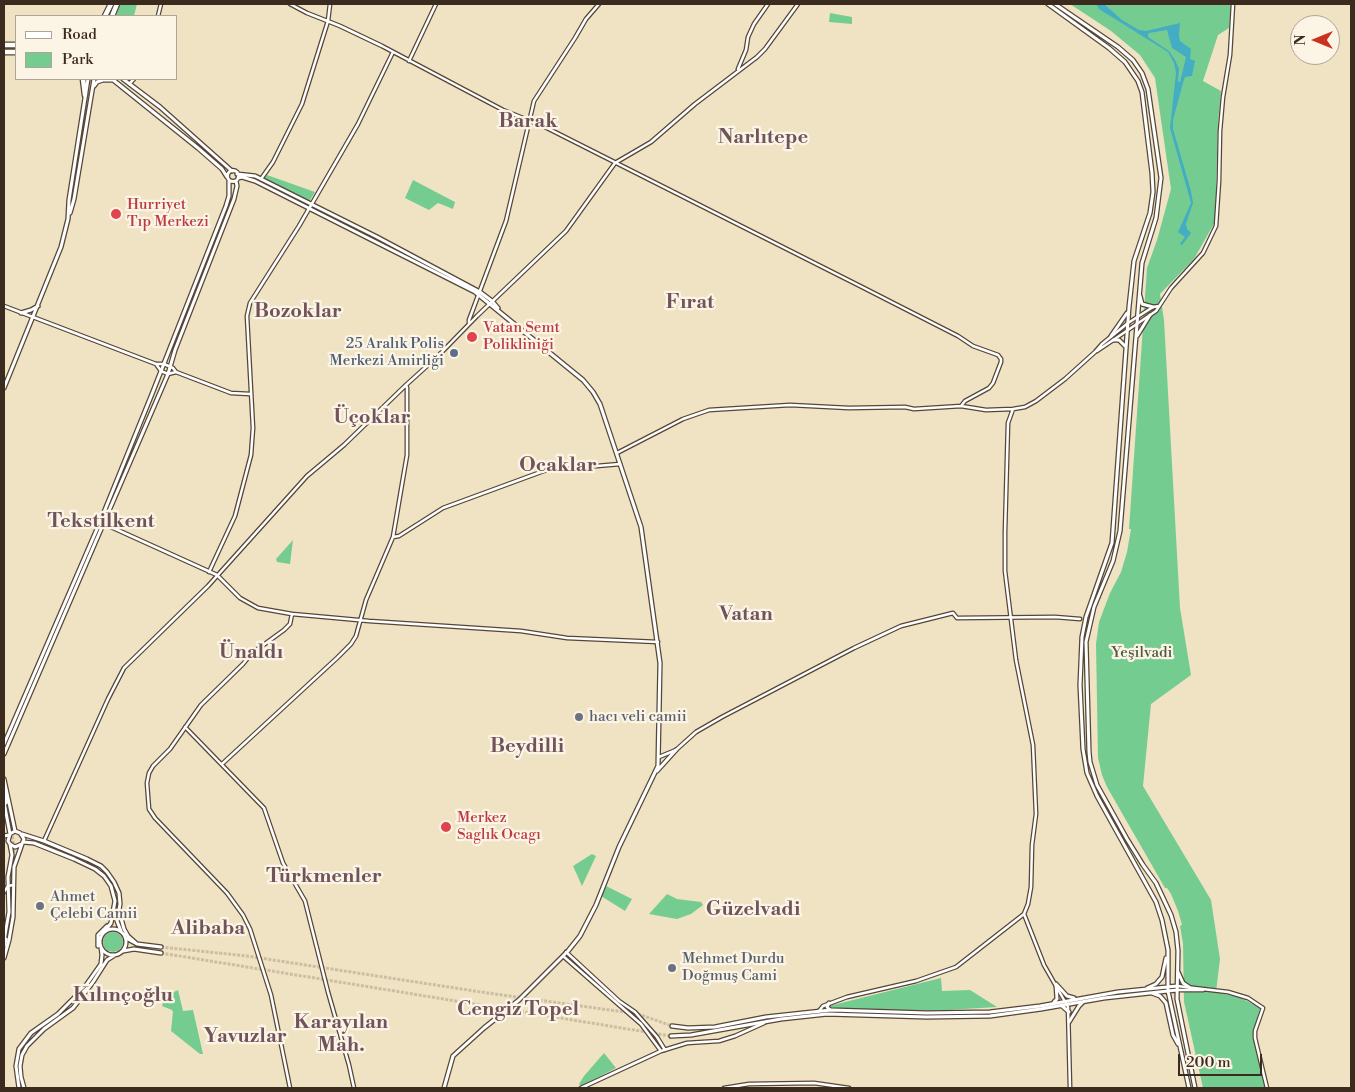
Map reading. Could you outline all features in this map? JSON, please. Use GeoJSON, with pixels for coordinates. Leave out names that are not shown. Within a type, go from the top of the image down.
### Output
{"type":"FeatureCollection","features":[{"type":"Feature","properties":{"kind":"highway"},"geometry":{"type":"LineString","coordinates":[[83,80],[85,95]]}},
{"type":"Feature","properties":{"kind":"main road"},"geometry":{"type":"LineString","coordinates":[[1048,4],[1125,62],[1138,81],[1142,92],[1153,192],[1150,212],[1134,261],[1127,330],[1112,543],[1086,617],[1082,637],[1080,685],[1083,749],[1087,773],[1096,796],[1156,902],[1162,920],[1168,950],[1168,989],[1189,1088]]}},
{"type":"Feature","properties":{"kind":"main road"},"geometry":{"type":"LineString","coordinates":[[1055,4],[1118,47],[1133,60],[1142,73],[1148,89],[1161,178],[1156,218],[1142,263],[1120,531],[1113,561],[1094,607],[1086,642],[1089,752],[1097,785],[1143,866],[1156,883],[1171,914],[1176,932],[1177,988],[1195,1088]]}},
{"type":"Feature","properties":{"kind":"main road"},"geometry":{"type":"LineString","coordinates":[[68,218],[69,200],[88,80]]}},
{"type":"Feature","properties":{"kind":"main road"},"geometry":{"type":"LineString","coordinates":[[4,388],[39,306],[61,246],[74,199],[94,80]]}},
{"type":"Feature","properties":{"kind":"main road"},"geometry":{"type":"LineString","coordinates":[[92,91],[98,82],[113,80],[198,148],[222,169],[228,179]]}},
{"type":"Feature","properties":{"kind":"main road"},"geometry":{"type":"LineString","coordinates":[[4,744],[168,374],[175,350],[234,198],[237,177],[232,171],[160,107],[124,80]]}},
{"type":"Feature","properties":{"kind":"main road"},"geometry":{"type":"LineString","coordinates":[[4,754],[101,523],[226,206],[229,193],[228,173],[232,171]]}},
{"type":"Feature","properties":{"kind":"main road"},"geometry":{"type":"LineString","coordinates":[[228,179],[245,174],[261,179],[479,293],[583,380],[600,404],[641,527],[658,642],[660,679],[659,757],[655,774],[619,846],[596,905],[581,934],[563,956],[518,1001],[453,1056],[444,1088]]}},
{"type":"Feature","properties":{"kind":"main road"},"geometry":{"type":"LineString","coordinates":[[237,177],[255,181],[310,206]]}},
{"type":"Feature","properties":{"kind":"main road"},"geometry":{"type":"LineString","coordinates":[[1139,292],[1142,304],[1153,307]]}},
{"type":"Feature","properties":{"kind":"main road"},"geometry":{"type":"LineString","coordinates":[[20,313],[39,306]]}},
{"type":"Feature","properties":{"kind":"main road"},"geometry":{"type":"LineString","coordinates":[[1126,347],[1123,342],[1112,338],[1129,307]]}},
{"type":"Feature","properties":{"kind":"main road"},"geometry":{"type":"LineString","coordinates":[[1136,339],[1150,315]]}},
{"type":"Feature","properties":{"kind":"main road"},"geometry":{"type":"LineString","coordinates":[[655,774],[676,750]]}},
{"type":"Feature","properties":{"kind":"main road"},"geometry":{"type":"LineString","coordinates":[[4,778],[15,831]]}},
{"type":"Feature","properties":{"kind":"main road"},"geometry":{"type":"LineString","coordinates":[[4,791],[11,826]]}},
{"type":"Feature","properties":{"kind":"main road"},"geometry":{"type":"LineString","coordinates":[[4,802],[12,855],[8,886],[8,917],[4,941]]}},
{"type":"Feature","properties":{"kind":"main road"},"geometry":{"type":"LineString","coordinates":[[4,836],[15,831]]}},
{"type":"Feature","properties":{"kind":"main road"},"geometry":{"type":"LineString","coordinates":[[15,831],[87,859],[105,870],[119,893],[117,921],[126,938],[137,944],[161,947]]}},
{"type":"Feature","properties":{"kind":"main road"},"geometry":{"type":"LineString","coordinates":[[4,958],[11,930],[14,866],[22,843],[22,834]]}},
{"type":"Feature","properties":{"kind":"main road"},"geometry":{"type":"LineString","coordinates":[[4,842],[15,847],[29,842],[86,864],[101,873],[111,886],[115,906],[112,923],[100,938],[102,955],[100,964],[84,988],[69,1004],[31,1033],[17,1054],[16,1066],[19,1088]]}},
{"type":"Feature","properties":{"kind":"main road"},"geometry":{"type":"LineString","coordinates":[[119,910],[124,929],[128,936],[137,944]]}},
{"type":"Feature","properties":{"kind":"main road"},"geometry":{"type":"LineString","coordinates":[[100,964],[98,938],[102,930],[112,923]]}},
{"type":"Feature","properties":{"kind":"main road"},"geometry":{"type":"LineString","coordinates":[[4,946],[8,928]]}},
{"type":"Feature","properties":{"kind":"main road"},"geometry":{"type":"LineString","coordinates":[[105,931],[113,928],[121,931]]}},
{"type":"Feature","properties":{"kind":"main road"},"geometry":{"type":"LineString","coordinates":[[123,951],[126,938]]}},
{"type":"Feature","properties":{"kind":"main road"},"geometry":{"type":"LineString","coordinates":[[101,947],[106,953],[115,955]]}},
{"type":"Feature","properties":{"kind":"main road"},"geometry":{"type":"LineString","coordinates":[[24,1088],[20,1066],[22,1055],[27,1046],[44,1029],[73,1008],[107,960],[131,948],[161,952]]}},
{"type":"Feature","properties":{"kind":"main road"},"geometry":{"type":"LineString","coordinates":[[1146,989],[1156,984],[1162,977],[1168,950]]}},
{"type":"Feature","properties":{"kind":"main road"},"geometry":{"type":"LineString","coordinates":[[1177,970],[1183,983],[1189,987]]}},
{"type":"Feature","properties":{"kind":"main road"},"geometry":{"type":"LineString","coordinates":[[1056,984],[1067,996],[1078,999]]}},
{"type":"Feature","properties":{"kind":"main road"},"geometry":{"type":"LineString","coordinates":[[1052,1004],[1057,999],[1056,984]]}},
{"type":"Feature","properties":{"kind":"main road"},"geometry":{"type":"LineString","coordinates":[[672,1026],[688,1028],[715,1027],[766,1017],[831,1010],[960,1014],[1011,1010],[1177,988]]}},
{"type":"Feature","properties":{"kind":"main road"},"geometry":{"type":"LineString","coordinates":[[671,1036],[827,1014],[917,1017],[990,1016],[1059,1006],[1078,999],[1146,989],[1168,989]]}},
{"type":"Feature","properties":{"kind":"main road"},"geometry":{"type":"LineString","coordinates":[[1151,992],[1160,996],[1166,1003],[1173,1035],[1180,1047]]}},
{"type":"Feature","properties":{"kind":"main road"},"geometry":{"type":"LineString","coordinates":[[1069,1022],[1079,1006],[1086,1001]]}},
{"type":"Feature","properties":{"kind":"main road"},"geometry":{"type":"LineString","coordinates":[[829,1003],[827,1007],[831,1010]]}},
{"type":"Feature","properties":{"kind":"main road"},"geometry":{"type":"LineString","coordinates":[[1059,1006],[1064,1007],[1069,1012]]}},
{"type":"Feature","properties":{"kind":"street"},"geometry":{"type":"LineString","coordinates":[[290,4],[392,52],[503,110],[529,120],[615,163],[910,311],[973,346],[998,355],[1001,362],[993,383],[989,388],[965,401],[961,406]]}},
{"type":"Feature","properties":{"kind":"street"},"geometry":{"type":"LineString","coordinates":[[261,179],[302,104],[328,22],[330,4]]}},
{"type":"Feature","properties":{"kind":"street"},"geometry":{"type":"LineString","coordinates":[[409,61],[436,4]]}},
{"type":"Feature","properties":{"kind":"street"},"geometry":{"type":"LineString","coordinates":[[469,325],[469,320],[506,221],[520,170],[534,101],[586,18],[599,4]]}},
{"type":"Feature","properties":{"kind":"street"},"geometry":{"type":"LineString","coordinates":[[738,71],[746,50],[748,37],[754,24],[768,4]]}},
{"type":"Feature","properties":{"kind":"street"},"geometry":{"type":"LineString","coordinates":[[44,841],[108,699],[124,668],[201,594],[307,476],[346,444],[438,356],[490,302],[566,231],[615,163],[651,142],[765,49],[798,4]]}},
{"type":"Feature","properties":{"kind":"street"},"geometry":{"type":"LineString","coordinates":[[617,454],[683,419],[709,410],[790,405],[905,407],[914,409],[961,406],[986,410],[1012,410],[1025,407],[1065,379],[1096,352],[1102,344],[1156,311],[1171,288],[1203,253],[1216,226],[1220,131],[1230,55],[1234,4]]}},
{"type":"Feature","properties":{"kind":"street"},"geometry":{"type":"LineString","coordinates":[[209,572],[236,516],[247,473],[253,428],[247,316],[250,303],[358,124],[392,52]]}},
{"type":"Feature","properties":{"kind":"street"},"geometry":{"type":"LineString","coordinates":[[130,84],[133,80]]}},
{"type":"Feature","properties":{"kind":"street"},"geometry":{"type":"LineString","coordinates":[[4,306],[156,364],[170,366],[176,372],[231,392],[250,394]]}},
{"type":"Feature","properties":{"kind":"street"},"geometry":{"type":"LineString","coordinates":[[1112,338],[1137,316],[1153,307],[1159,306]]}},
{"type":"Feature","properties":{"kind":"street"},"geometry":{"type":"LineString","coordinates":[[156,364],[161,371],[168,374],[176,372]]}},
{"type":"Feature","properties":{"kind":"street"},"geometry":{"type":"LineString","coordinates":[[222,764],[351,644],[356,636],[372,586],[393,537],[407,455],[406,385]]}},
{"type":"Feature","properties":{"kind":"street"},"geometry":{"type":"LineString","coordinates":[[819,1011],[829,1003],[926,978],[956,967],[1024,914],[1028,904],[1031,887],[1035,819],[1033,745],[1016,660],[1005,572],[1008,423],[1012,410]]}},
{"type":"Feature","properties":{"kind":"street"},"geometry":{"type":"LineString","coordinates":[[393,537],[399,536],[443,508],[560,465],[597,466],[620,464]]}},
{"type":"Feature","properties":{"kind":"street"},"geometry":{"type":"LineString","coordinates":[[101,523],[217,575],[240,598],[258,608],[292,614],[521,631],[568,638],[658,642]]}},
{"type":"Feature","properties":{"kind":"street"},"geometry":{"type":"LineString","coordinates":[[659,757],[676,750],[696,732],[722,717],[854,648],[899,627],[952,613],[957,618],[1080,619]]}},
{"type":"Feature","properties":{"kind":"street"},"geometry":{"type":"LineString","coordinates":[[290,1088],[269,985],[243,915],[227,893],[162,826],[149,809],[147,793],[149,773],[170,749],[201,705],[251,654],[290,624],[292,614]]}},
{"type":"Feature","properties":{"kind":"street"},"geometry":{"type":"LineString","coordinates":[[185,727],[264,808],[284,863],[305,901],[354,1088]]}},
{"type":"Feature","properties":{"kind":"street"},"geometry":{"type":"LineString","coordinates":[[4,892],[8,886],[13,886]]}},
{"type":"Feature","properties":{"kind":"street"},"geometry":{"type":"LineString","coordinates":[[1024,914],[1044,965],[1056,984],[1069,1012],[1070,1088]]}},
{"type":"Feature","properties":{"kind":"street"},"geometry":{"type":"LineString","coordinates":[[566,952],[619,1001],[636,1012],[657,1037],[663,1050]]}},
{"type":"Feature","properties":{"kind":"street"},"geometry":{"type":"LineString","coordinates":[[563,956],[641,1024],[663,1050]]}},
{"type":"Feature","properties":{"kind":"street"},"geometry":{"type":"LineString","coordinates":[[1177,988],[1207,989],[1248,998],[1263,1008],[1255,1031],[1255,1038],[1267,1088]]}},
{"type":"Feature","properties":{"kind":"street"},"geometry":{"type":"LineString","coordinates":[[1177,988],[1207,989]]}},
{"type":"Feature","properties":{"kind":"street"},"geometry":{"type":"LineString","coordinates":[[581,1088],[663,1050],[687,1043],[719,1041],[764,1023]]}},
{"type":"Feature","properties":{"kind":"street"},"geometry":{"type":"LineString","coordinates":[[724,1088],[749,1084],[814,1083],[849,1088]]}},
{"type":"Feature","properties":{"kind":"green space"},"geometry":{"type":"Polygon","coordinates":[[[120,4],[137,4],[134,15],[116,15],[120,4]]]}},
{"type":"Feature","properties":{"kind":"green space","name":"Yeşilvadi"},"geometry":{"type":"Polygon","coordinates":[[[1070,4],[1231,4],[1229,28],[1218,35],[1203,81],[1221,91],[1218,122],[1215,222],[1194,259],[1160,294],[1164,320],[1180,608],[1191,675],[1151,704],[1143,786],[1211,900],[1220,959],[1216,992],[1241,998],[1260,1008],[1253,1033],[1266,1088],[1203,1088],[1184,1002],[1183,944],[1180,926],[1182,925],[1178,911],[1171,894],[1165,888],[1107,787],[1098,758],[1096,644],[1099,622],[1110,593],[1121,572],[1131,529],[1129,529],[1147,268],[1171,189],[1155,78],[1140,55],[1111,31],[1070,4]]]}},
{"type":"Feature","properties":{"kind":"green space"},"geometry":{"type":"Polygon","coordinates":[[[830,13],[852,17],[852,24],[829,22],[830,13]]]}},
{"type":"Feature","properties":{"kind":"green space"},"geometry":{"type":"Polygon","coordinates":[[[267,175],[315,192],[309,202],[263,179],[267,175]]]}},
{"type":"Feature","properties":{"kind":"green space"},"geometry":{"type":"Polygon","coordinates":[[[413,180],[455,202],[453,209],[438,203],[429,210],[405,198],[413,180]]]}},
{"type":"Feature","properties":{"kind":"green space"},"geometry":{"type":"Polygon","coordinates":[[[293,540],[290,564],[277,562],[276,559],[293,540]]]}},
{"type":"Feature","properties":{"kind":"green space"},"geometry":{"type":"Polygon","coordinates":[[[592,854],[596,856],[582,886],[573,866],[592,854]]]}},
{"type":"Feature","properties":{"kind":"green space"},"geometry":{"type":"Polygon","coordinates":[[[606,886],[632,899],[625,911],[601,896],[606,886]]]}},
{"type":"Feature","properties":{"kind":"green space"},"geometry":{"type":"Polygon","coordinates":[[[667,894],[677,899],[701,902],[703,905],[691,914],[677,919],[649,914],[667,894]]]}},
{"type":"Feature","properties":{"kind":"green space"},"geometry":{"type":"Polygon","coordinates":[[[113,932],[120,935],[123,942],[120,949],[113,952],[106,949],[103,942],[106,935],[113,932]]]}},
{"type":"Feature","properties":{"kind":"green space"},"geometry":{"type":"Polygon","coordinates":[[[941,978],[942,991],[970,990],[997,1007],[931,1011],[830,1008],[829,1006],[941,978]]]}},
{"type":"Feature","properties":{"kind":"green space"},"geometry":{"type":"Polygon","coordinates":[[[178,990],[183,1011],[193,1010],[203,1054],[200,1054],[171,1031],[173,1012],[162,1006],[164,1000],[170,994],[178,990]]]}},
{"type":"Feature","properties":{"kind":"green space"},"geometry":{"type":"Polygon","coordinates":[[[604,1053],[616,1068],[581,1086],[579,1084],[584,1076],[604,1053]]]}},
{"type":"Feature","properties":{"kind":"water"},"geometry":{"type":"Polygon","coordinates":[[[1096,4],[1104,4],[1122,20],[1139,30],[1146,31],[1180,23],[1180,41],[1191,49],[1190,59],[1195,61],[1192,76],[1185,77],[1173,120],[1173,129],[1193,203],[1186,224],[1187,229],[1191,233],[1182,245],[1180,244],[1185,237],[1178,232],[1191,203],[1170,128],[1176,73],[1174,63],[1168,52],[1099,9],[1096,4]],[[1167,30],[1148,34],[1148,37],[1169,51],[1175,60],[1179,69],[1178,81],[1180,82],[1186,57],[1172,48],[1167,30]]]}},
{"type":"Feature","properties":{"kind":"tunnel"},"geometry":{"type":"LineString","coordinates":[[8,929],[14,849],[11,826]]}},
{"type":"Feature","properties":{"kind":"tunnel"},"geometry":{"type":"LineString","coordinates":[[161,947],[247,956],[638,1014],[672,1026]]}},
{"type":"Feature","properties":{"kind":"tunnel"},"geometry":{"type":"LineString","coordinates":[[161,953],[671,1036]]}},
{"type":"Feature","properties":{"kind":"place","name":"Hurriyet Tıp Merkezi"},"geometry":{"type":"Point","coordinates":[116,214]}},
{"type":"Feature","properties":{"kind":"place","name":"Vatan Semt Polikliniği"},"geometry":{"type":"Point","coordinates":[472,337]}},
{"type":"Feature","properties":{"kind":"place","name":"25 Aralık Polis Merkezi Amirliği"},"geometry":{"type":"Point","coordinates":[454,353]}},
{"type":"Feature","properties":{"kind":"place","name":"hacı veli camii"},"geometry":{"type":"Point","coordinates":[579,717]}},
{"type":"Feature","properties":{"kind":"place","name":"Merkez Saglık Ocagı"},"geometry":{"type":"Point","coordinates":[446,827]}},
{"type":"Feature","properties":{"kind":"place","name":"Ahmet Çelebi Camii"},"geometry":{"type":"Point","coordinates":[40,906]}},
{"type":"Feature","properties":{"kind":"place","name":"Mehmet Durdu Doğmuş Cami"},"geometry":{"type":"Point","coordinates":[672,968]}},
{"type":"Feature","properties":{"kind":"district","name":"Barak"},"geometry":{"type":"Point","coordinates":[528,122]}},
{"type":"Feature","properties":{"kind":"district","name":"Narlıtepe"},"geometry":{"type":"Point","coordinates":[763,138]}},
{"type":"Feature","properties":{"kind":"district","name":"Fırat"},"geometry":{"type":"Point","coordinates":[690,303]}},
{"type":"Feature","properties":{"kind":"district","name":"Bozoklar"},"geometry":{"type":"Point","coordinates":[298,312]}},
{"type":"Feature","properties":{"kind":"district","name":"Üçoklar"},"geometry":{"type":"Point","coordinates":[372,418]}},
{"type":"Feature","properties":{"kind":"district","name":"Ocaklar"},"geometry":{"type":"Point","coordinates":[558,466]}},
{"type":"Feature","properties":{"kind":"district","name":"Tekstilkent"},"geometry":{"type":"Point","coordinates":[101,522]}},
{"type":"Feature","properties":{"kind":"district","name":"Vatan"},"geometry":{"type":"Point","coordinates":[746,615]}},
{"type":"Feature","properties":{"kind":"district","name":"Ünaldı"},"geometry":{"type":"Point","coordinates":[251,653]}},
{"type":"Feature","properties":{"kind":"district","name":"Beydilli"},"geometry":{"type":"Point","coordinates":[527,747]}},
{"type":"Feature","properties":{"kind":"district","name":"Türkmenler"},"geometry":{"type":"Point","coordinates":[324,877]}},
{"type":"Feature","properties":{"kind":"district","name":"Güzelvadi"},"geometry":{"type":"Point","coordinates":[753,910]}},
{"type":"Feature","properties":{"kind":"district","name":"Alibaba"},"geometry":{"type":"Point","coordinates":[208,929]}},
{"type":"Feature","properties":{"kind":"district","name":"Kılınçoğlu"},"geometry":{"type":"Point","coordinates":[123,996]}},
{"type":"Feature","properties":{"kind":"district","name":"Cengiz Topel"},"geometry":{"type":"Point","coordinates":[518,1010]}},
{"type":"Feature","properties":{"kind":"district","name":"Karayılan Mah."},"geometry":{"type":"Point","coordinates":[341,1034]}},
{"type":"Feature","properties":{"kind":"district","name":"Yavuzlar"},"geometry":{"type":"Point","coordinates":[245,1037]}}]}
